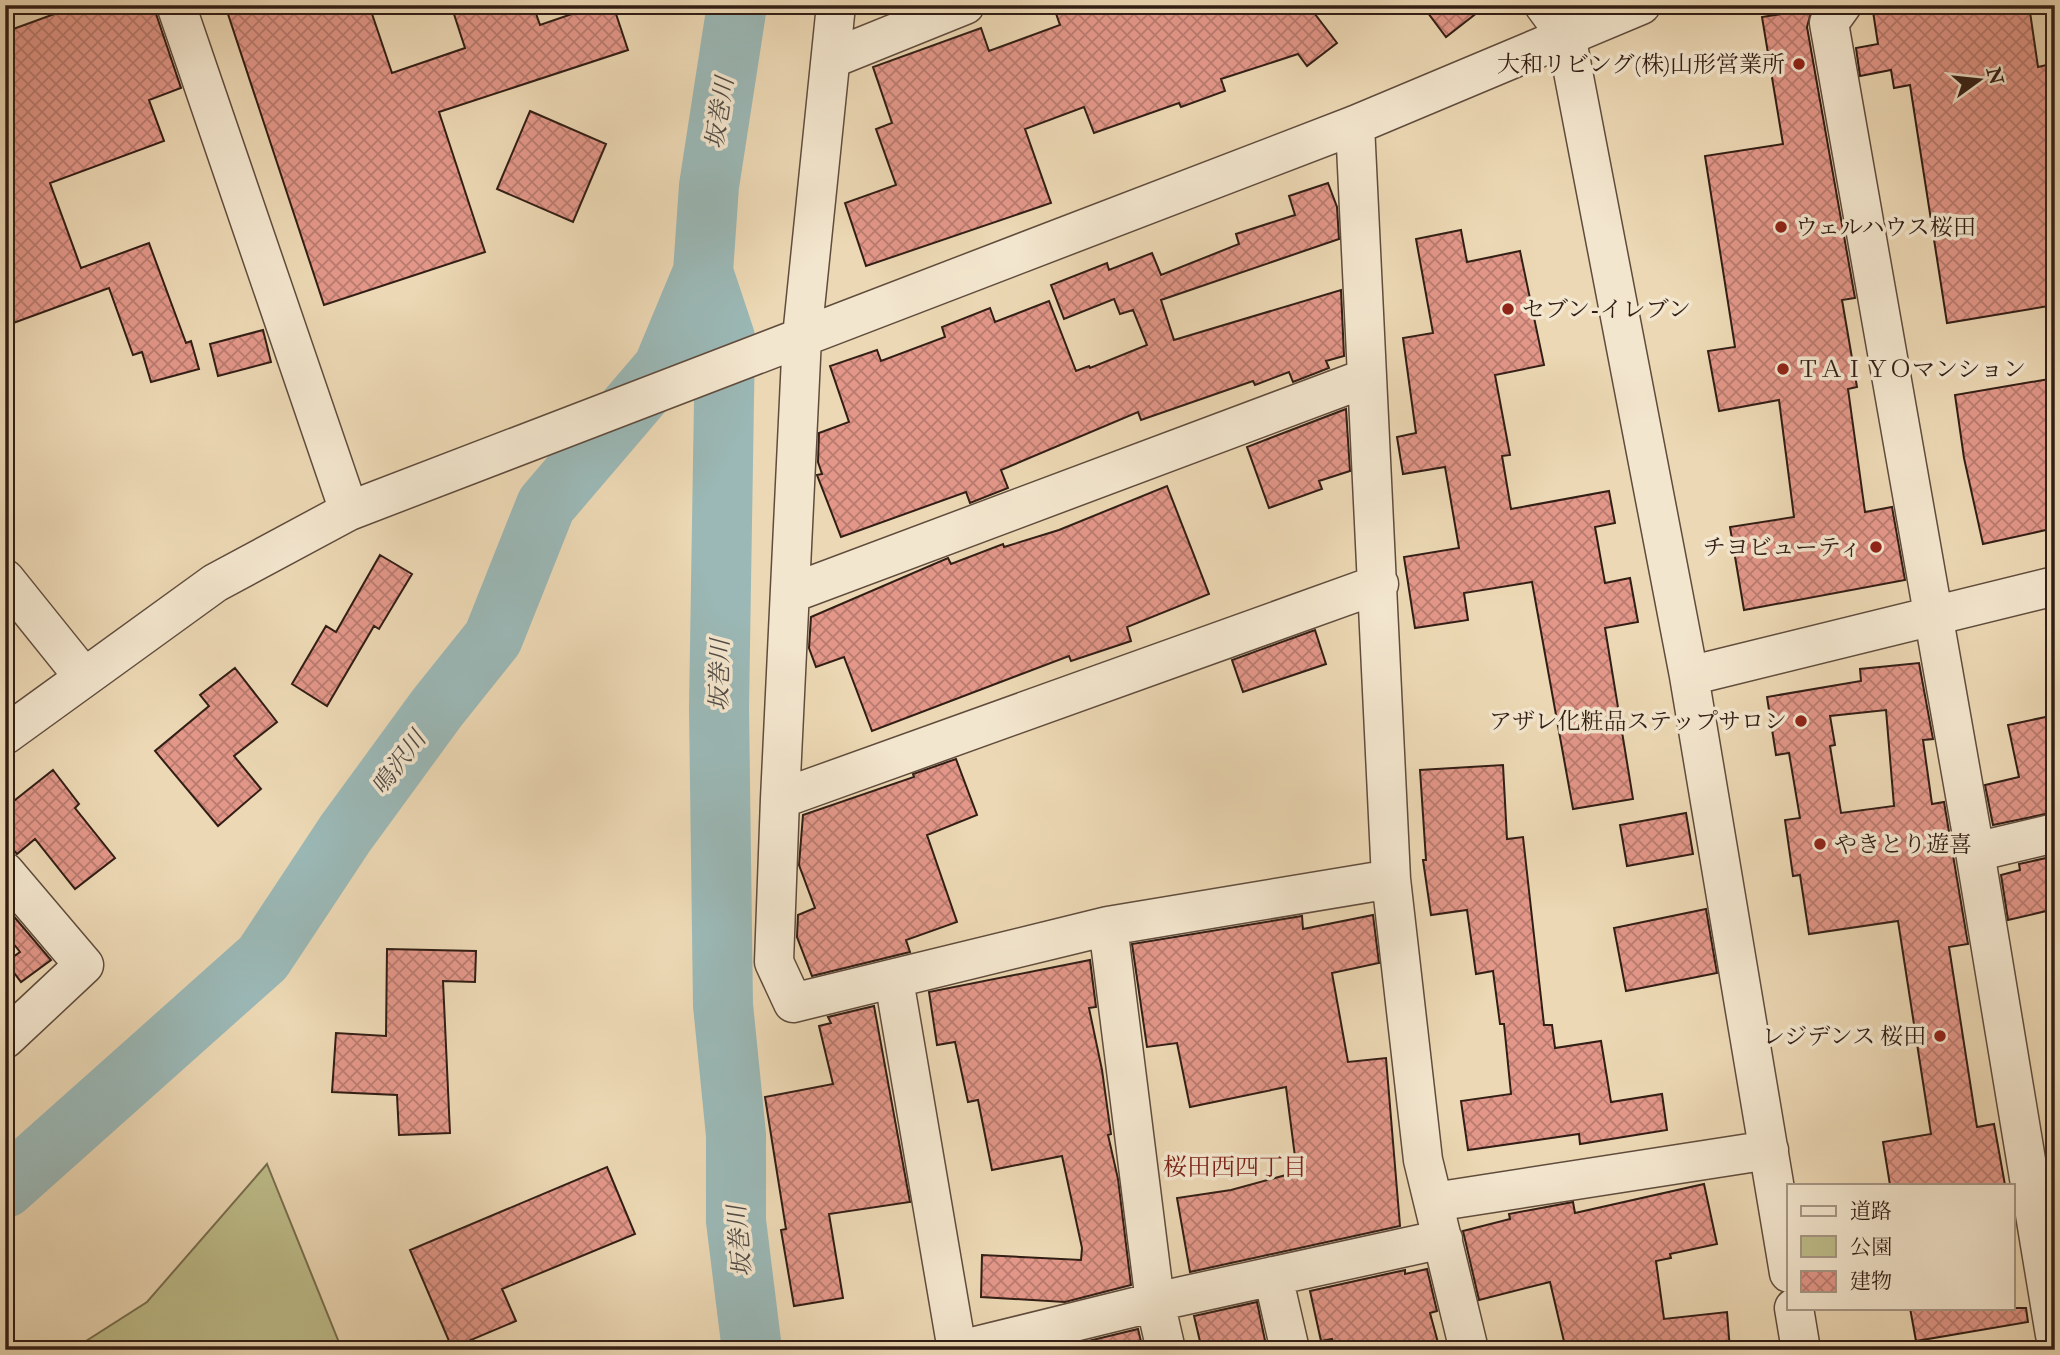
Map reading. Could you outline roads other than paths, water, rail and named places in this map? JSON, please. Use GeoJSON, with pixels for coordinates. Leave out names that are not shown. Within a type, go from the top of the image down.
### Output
{"type":"FeatureCollection","features":[{"type":"Feature","properties":{"kind":"street"},"geometry":{"type":"LineString","coordinates":[[176,5],[349,511]]}},
{"type":"Feature","properties":{"kind":"street"},"geometry":{"type":"LineString","coordinates":[[836,5],[802,337],[792,593],[780,799],[774,962],[793,1003],[1108,926],[1391,879]]}},
{"type":"Feature","properties":{"kind":"street"},"geometry":{"type":"LineString","coordinates":[[831,59],[965,5]]}},
{"type":"Feature","properties":{"kind":"street"},"geometry":{"type":"LineString","coordinates":[[5,735],[215,583],[349,511],[1355,125],[1555,20],[1641,5]]}},
{"type":"Feature","properties":{"kind":"street"},"geometry":{"type":"LineString","coordinates":[[1843,5],[1829,23],[1975,852],[2055,1335]]}},
{"type":"Feature","properties":{"kind":"street"},"geometry":{"type":"LineString","coordinates":[[1555,20],[1689,676],[1787,1261]]}},
{"type":"Feature","properties":{"kind":"street"},"geometry":{"type":"LineString","coordinates":[[1355,125],[1391,879],[1423,1160],[1469,1350]]}},
{"type":"Feature","properties":{"kind":"street"},"geometry":{"type":"LineString","coordinates":[[792,593],[1366,378]]}},
{"type":"Feature","properties":{"kind":"street"},"geometry":{"type":"LineString","coordinates":[[5,579],[83,676]]}},
{"type":"Feature","properties":{"kind":"street"},"geometry":{"type":"LineString","coordinates":[[780,799],[1379,584]]}},
{"type":"Feature","properties":{"kind":"street"},"geometry":{"type":"LineString","coordinates":[[1689,676],[2055,586]]}},
{"type":"Feature","properties":{"kind":"street"},"geometry":{"type":"LineString","coordinates":[[1975,852],[2055,833]]}},
{"type":"Feature","properties":{"kind":"street"},"geometry":{"type":"LineString","coordinates":[[5,872],[84,965],[5,1039]]}},
{"type":"Feature","properties":{"kind":"street"},"geometry":{"type":"LineString","coordinates":[[1108,926],[1154,1302],[1166,1350]]}},
{"type":"Feature","properties":{"kind":"street"},"geometry":{"type":"LineString","coordinates":[[894,980],[958,1350],[1154,1302],[1443,1239]]}},
{"type":"Feature","properties":{"kind":"street"},"geometry":{"type":"LineString","coordinates":[[1434,1202],[1769,1150]]}},
{"type":"Feature","properties":{"kind":"street"},"geometry":{"type":"LineString","coordinates":[[1273,1276],[1290,1350]]}},
{"type":"Feature","properties":{"kind":"street"},"geometry":{"type":"LineString","coordinates":[[1794,1310],[1801,1350]]}},
{"type":"Feature","properties":{"kind":"waterway","name":"坂巻川"},"geometry":{"type":"LineString","coordinates":[[737,5],[709,186],[703,272],[725,338],[719,708],[723,1005],[736,1135],[736,1221],[752,1350]]}},
{"type":"Feature","properties":{"kind":"waterway","name":"鳴沢川"},"geometry":{"type":"LineString","coordinates":[[5,1188],[263,958],[345,834],[437,708],[493,638],[546,505],[663,368],[703,272]]}},
{"type":"Feature","properties":{"kind":"place","name":"大和リビング(株)山形営業所"},"geometry":{"type":"Point","coordinates":[1799,64]}},
{"type":"Feature","properties":{"kind":"place","name":"ウェルハウス桜田"},"geometry":{"type":"Point","coordinates":[1781,227]}},
{"type":"Feature","properties":{"kind":"place","name":"セブン-イレブン"},"geometry":{"type":"Point","coordinates":[1508,309]}},
{"type":"Feature","properties":{"kind":"place","name":"ＴＡＩＹＯマンション"},"geometry":{"type":"Point","coordinates":[1783,369]}},
{"type":"Feature","properties":{"kind":"place","name":"チヨビューティ"},"geometry":{"type":"Point","coordinates":[1876,547]}},
{"type":"Feature","properties":{"kind":"place","name":"アザレ化粧品ステップサロン"},"geometry":{"type":"Point","coordinates":[1801,721]}},
{"type":"Feature","properties":{"kind":"place","name":"やきとり遊喜"},"geometry":{"type":"Point","coordinates":[1820,844]}},
{"type":"Feature","properties":{"kind":"place","name":"レジデンス 桜田"},"geometry":{"type":"Point","coordinates":[1940,1036]}},
{"type":"Feature","properties":{"kind":"district","name":"桜田西四丁目"},"geometry":{"type":"Point","coordinates":[1235,1167]}}]}
